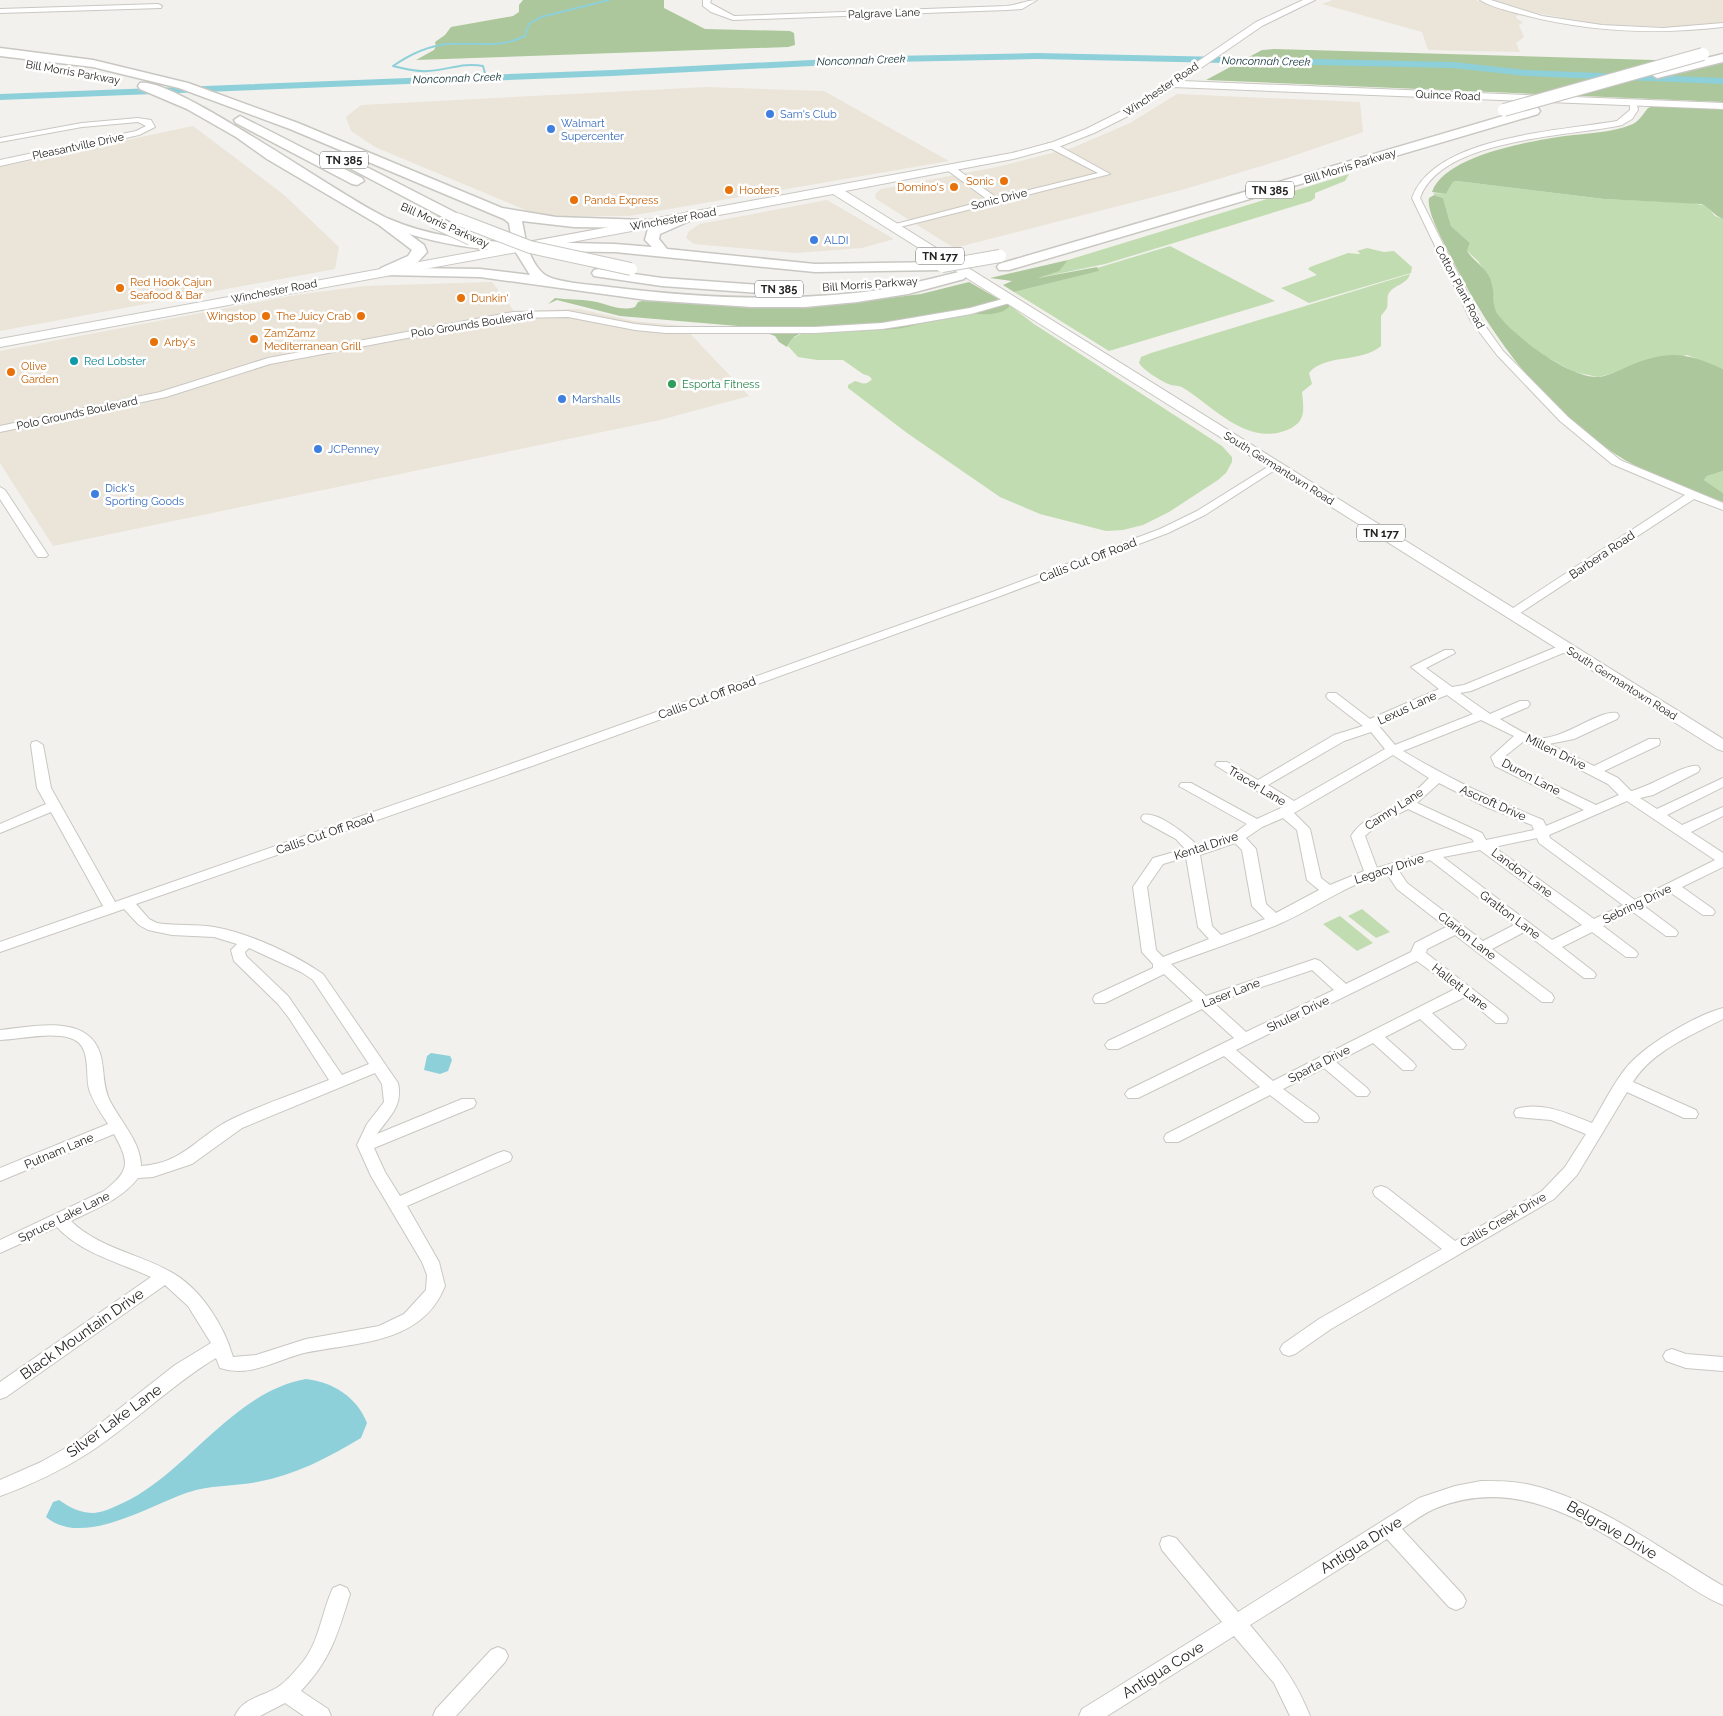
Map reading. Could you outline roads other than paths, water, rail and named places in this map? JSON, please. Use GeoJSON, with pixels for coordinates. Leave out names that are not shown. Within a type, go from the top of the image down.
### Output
{"type":"FeatureCollection","features":[{"type":"Feature","properties":{"kind":"highway","name":"Bill Morris Parkway"},"geometry":{"type":"LineString","coordinates":[[420,215],[472,239],[526,258],[599,273],[670,283],[767,289],[861,287],[959,276],[1058,242],[1504,110],[1723,49]]}},
{"type":"Feature","properties":{"kind":"highway","name":"Bill Morris Parkway"},"geometry":{"type":"LineString","coordinates":[[0,52],[39,55],[152,78],[201,91],[311,142],[457,219],[530,247],[631,269],[704,277],[766,279]]}},
{"type":"Feature","properties":{"kind":"highway","name":"Bill Morris Parkway"},"geometry":{"type":"LineString","coordinates":[[786,279],[870,276],[942,266],[1002,262],[1534,111],[1657,74],[1723,58]]}},
{"type":"Feature","properties":{"kind":"highway","name":"Bill Morris Parkway"},"geometry":{"type":"LineString","coordinates":[[0,60],[109,77],[208,106],[261,129],[373,190]]}},
{"type":"Feature","properties":{"kind":"highway"},"geometry":{"type":"LineString","coordinates":[[141,85],[192,106],[384,222],[419,248],[420,252],[413,259],[386,272]]}},
{"type":"Feature","properties":{"kind":"highway"},"geometry":{"type":"LineString","coordinates":[[229,103],[294,126],[509,216],[516,222],[518,247],[533,271],[544,281]]}},
{"type":"Feature","properties":{"kind":"highway"},"geometry":{"type":"LineString","coordinates":[[491,209],[526,218],[562,222],[646,224]]}},
{"type":"Feature","properties":{"kind":"highway"},"geometry":{"type":"LineString","coordinates":[[670,252],[654,244],[652,240],[653,232],[689,216]]}},
{"type":"Feature","properties":{"kind":"highway"},"geometry":{"type":"LineString","coordinates":[[384,222],[405,230],[438,238],[488,246],[614,248],[670,252],[728,260],[815,268],[942,266]]}},
{"type":"Feature","properties":{"kind":"highway"},"geometry":{"type":"LineString","coordinates":[[386,272],[480,273],[656,298],[780,303],[869,295],[920,288],[959,276]]}},
{"type":"Feature","properties":{"kind":"main road","name":"Winchester Road"},"geometry":{"type":"LineString","coordinates":[[0,343],[1013,156],[1051,145],[1116,119],[1172,84],[1230,42],[1259,24],[1310,0]]}},
{"type":"Feature","properties":{"kind":"main road","name":"Quince Road"},"geometry":{"type":"LineString","coordinates":[[1172,84],[1723,106]]}},
{"type":"Feature","properties":{"kind":"main road","name":"South Germantown Road"},"geometry":{"type":"LineString","coordinates":[[835,190],[1723,746]]}},
{"type":"Feature","properties":{"kind":"street"},"geometry":{"type":"LineString","coordinates":[[48,10],[53,0]]}},
{"type":"Feature","properties":{"kind":"street","name":"Palgrave Lane"},"geometry":{"type":"LineString","coordinates":[[707,0],[706,4],[709,8],[734,18],[1007,8],[1019,7],[1033,0]]}},
{"type":"Feature","properties":{"kind":"street"},"geometry":{"type":"LineString","coordinates":[[1484,0],[1528,14],[1601,27],[1644,30],[1723,26]]}},
{"type":"Feature","properties":{"kind":"street"},"geometry":{"type":"LineString","coordinates":[[0,11],[158,6]]}},
{"type":"Feature","properties":{"kind":"street","name":"Cotton Plant Road"},"geometry":{"type":"LineString","coordinates":[[1633,102],[1634,110],[1629,117],[1619,123],[1523,138],[1457,157],[1433,172],[1422,184],[1416,198],[1421,212],[1476,321],[1500,353],[1564,419],[1602,452],[1632,470],[1723,507]]}},
{"type":"Feature","properties":{"kind":"street","name":"Pleasantville Drive"},"geometry":{"type":"LineString","coordinates":[[0,140],[82,125],[138,120],[150,124],[150,129],[139,133],[4,162]]}},
{"type":"Feature","properties":{"kind":"street","name":"Sonic Drive"},"geometry":{"type":"LineString","coordinates":[[892,226],[1106,174],[1051,145]]}},
{"type":"Feature","properties":{"kind":"street"},"geometry":{"type":"LineString","coordinates":[[0,154],[4,162]]}},
{"type":"Feature","properties":{"kind":"street"},"geometry":{"type":"LineString","coordinates":[[950,168],[994,200]]}},
{"type":"Feature","properties":{"kind":"street","name":"Polo Grounds Boulevard"},"geometry":{"type":"LineString","coordinates":[[0,429],[146,398],[268,362],[513,315],[568,314],[629,326],[666,330],[815,330],[882,326],[963,312],[1010,300]]}},
{"type":"Feature","properties":{"kind":"street","name":"Callis Cut Off Road"},"geometry":{"type":"LineString","coordinates":[[0,947],[545,756],[999,593],[1164,531],[1201,513],[1274,466]]}},
{"type":"Feature","properties":{"kind":"street"},"geometry":{"type":"LineString","coordinates":[[0,490],[42,555]]}},
{"type":"Feature","properties":{"kind":"street","name":"Barbera Road"},"geometry":{"type":"LineString","coordinates":[[1511,615],[1693,495]]}},
{"type":"Feature","properties":{"kind":"street","name":"Lexus Lane"},"geometry":{"type":"LineString","coordinates":[[1259,785],[1339,738],[1366,730],[1379,719],[1427,697],[1467,688],[1564,648]]}},
{"type":"Feature","properties":{"kind":"street","name":"Millen Drive"},"geometry":{"type":"LineString","coordinates":[[1449,653],[1417,667],[1486,717],[1617,784],[1628,796],[1681,831],[1720,866]]}},
{"type":"Feature","properties":{"kind":"street","name":"Ascroft Drive"},"geometry":{"type":"LineString","coordinates":[[1332,696],[1372,726],[1393,750],[1437,777],[1491,804],[1538,823],[1544,840],[1671,933]]}},
{"type":"Feature","properties":{"kind":"street","name":"Kental Drive"},"geometry":{"type":"LineString","coordinates":[[1245,1040],[1149,952],[1140,887],[1158,861],[1237,838],[1257,824],[1288,810],[1393,750],[1524,704]]}},
{"type":"Feature","properties":{"kind":"street"},"geometry":{"type":"LineString","coordinates":[[1535,743],[1569,736],[1613,716]]}},
{"type":"Feature","properties":{"kind":"street","name":"Duron Lane"},"geometry":{"type":"LineString","coordinates":[[1522,736],[1499,754],[1497,757],[1500,763],[1596,810]]}},
{"type":"Feature","properties":{"kind":"street"},"geometry":{"type":"LineString","coordinates":[[1594,771],[1654,742]]}},
{"type":"Feature","properties":{"kind":"street"},"geometry":{"type":"LineString","coordinates":[[37,745],[44,788],[112,909]]}},
{"type":"Feature","properties":{"kind":"street","name":"Tracer Lane"},"geometry":{"type":"LineString","coordinates":[[1222,765],[1288,802],[1288,810],[1303,829],[1314,880],[1329,891]]}},
{"type":"Feature","properties":{"kind":"street","name":"Legacy Drive"},"geometry":{"type":"LineString","coordinates":[[1100,998],[1160,970],[1160,962],[1217,939],[1274,920],[1329,891],[1372,873],[1391,869],[1432,855],[1542,833],[1628,796],[1642,794],[1693,769]]}},
{"type":"Feature","properties":{"kind":"street","name":"Camry Lane"},"geometry":{"type":"LineString","coordinates":[[1372,873],[1358,836],[1362,827],[1407,804],[1430,786],[1437,777]]}},
{"type":"Feature","properties":{"kind":"street"},"geometry":{"type":"LineString","coordinates":[[1657,815],[1723,782]]}},
{"type":"Feature","properties":{"kind":"street"},"geometry":{"type":"LineString","coordinates":[[1186,786],[1257,824]]}},
{"type":"Feature","properties":{"kind":"street","name":"Landon Lane"},"geometry":{"type":"LineString","coordinates":[[1407,804],[1477,836],[1483,845],[1631,954]]}},
{"type":"Feature","properties":{"kind":"street"},"geometry":{"type":"LineString","coordinates":[[0,829],[54,806]]}},
{"type":"Feature","properties":{"kind":"street"},"geometry":{"type":"LineString","coordinates":[[1681,831],[1723,811]]}},
{"type":"Feature","properties":{"kind":"street"},"geometry":{"type":"LineString","coordinates":[[1148,818],[1181,836],[1195,851],[1193,855],[1205,927],[1217,939]]}},
{"type":"Feature","properties":{"kind":"street"},"geometry":{"type":"LineString","coordinates":[[1237,838],[1249,850],[1259,906],[1274,920]]}},
{"type":"Feature","properties":{"kind":"street","name":"Gratton Lane"},"geometry":{"type":"LineString","coordinates":[[1432,855],[1589,975]]}},
{"type":"Feature","properties":{"kind":"street","name":"Sebring Drive"},"geometry":{"type":"LineString","coordinates":[[1551,946],[1672,887],[1720,866]]}},
{"type":"Feature","properties":{"kind":"street","name":"Clarion Lane"},"geometry":{"type":"LineString","coordinates":[[1391,869],[1402,886],[1547,998]]}},
{"type":"Feature","properties":{"kind":"street"},"geometry":{"type":"LineString","coordinates":[[1672,887],[1708,912]]}},
{"type":"Feature","properties":{"kind":"street"},"geometry":{"type":"LineString","coordinates":[[60,1220],[78,1238],[165,1276],[183,1290],[198,1307],[222,1344],[226,1363],[239,1366],[306,1346],[340,1343],[395,1329],[412,1319],[426,1304],[436,1286],[432,1264],[378,1174],[365,1145],[369,1132],[388,1111],[394,1096],[390,1082],[318,978],[306,969],[248,942],[214,932],[154,927],[144,922],[127,903]]}},
{"type":"Feature","properties":{"kind":"street"},"geometry":{"type":"LineString","coordinates":[[1482,948],[1524,926]]}},
{"type":"Feature","properties":{"kind":"street","name":"Shuler Drive"},"geometry":{"type":"LineString","coordinates":[[1133,1094],[1418,955],[1420,946],[1457,928]]}},
{"type":"Feature","properties":{"kind":"street"},"geometry":{"type":"LineString","coordinates":[[248,942],[238,950],[239,958],[294,1014],[338,1082]]}},
{"type":"Feature","properties":{"kind":"street","name":"Hallett Lane"},"geometry":{"type":"LineString","coordinates":[[1418,955],[1466,990],[1501,1019]]}},
{"type":"Feature","properties":{"kind":"street","name":"Laser Lane"},"geometry":{"type":"LineString","coordinates":[[1113,1045],[1204,1002],[1315,964],[1344,991]]}},
{"type":"Feature","properties":{"kind":"street","name":"Sparta Drive"},"geometry":{"type":"LineString","coordinates":[[1172,1138],[1466,990]]}},
{"type":"Feature","properties":{"kind":"street"},"geometry":{"type":"LineString","coordinates":[[1421,1012],[1458,1045]]}},
{"type":"Feature","properties":{"kind":"street","name":"Callis Creek Drive"},"geometry":{"type":"LineString","coordinates":[[1289,1349],[1324,1324],[1548,1195],[1571,1171],[1631,1072],[1647,1056],[1723,1013]]}},
{"type":"Feature","properties":{"kind":"street"},"geometry":{"type":"LineString","coordinates":[[0,1035],[63,1031],[80,1036],[91,1049],[97,1090],[118,1126],[134,1163],[133,1172],[153,1171],[186,1160],[236,1124],[379,1066]]}},
{"type":"Feature","properties":{"kind":"street"},"geometry":{"type":"LineString","coordinates":[[1374,1036],[1408,1066]]}},
{"type":"Feature","properties":{"kind":"street"},"geometry":{"type":"LineString","coordinates":[[1225,1048],[1271,1088],[1311,1118]]}},
{"type":"Feature","properties":{"kind":"street"},"geometry":{"type":"LineString","coordinates":[[1325,1061],[1362,1092]]}},
{"type":"Feature","properties":{"kind":"street"},"geometry":{"type":"LineString","coordinates":[[1624,1084],[1690,1114]]}},
{"type":"Feature","properties":{"kind":"street"},"geometry":{"type":"LineString","coordinates":[[365,1145],[468,1104]]}},
{"type":"Feature","properties":{"kind":"street"},"geometry":{"type":"LineString","coordinates":[[1522,1113],[1534,1111],[1551,1114],[1594,1131]]}},
{"type":"Feature","properties":{"kind":"street","name":"Putnam Lane"},"geometry":{"type":"LineString","coordinates":[[0,1175],[118,1126]]}},
{"type":"Feature","properties":{"kind":"street"},"geometry":{"type":"LineString","coordinates":[[397,1204],[504,1157]]}},
{"type":"Feature","properties":{"kind":"street","name":"Spruce Lake Lane"},"geometry":{"type":"LineString","coordinates":[[0,1247],[110,1195],[129,1179],[133,1172]]}},
{"type":"Feature","properties":{"kind":"street"},"geometry":{"type":"LineString","coordinates":[[1381,1192],[1454,1249]]}},
{"type":"Feature","properties":{"kind":"street","name":"Black Mountain Drive"},"geometry":{"type":"LineString","coordinates":[[0,1392],[165,1276]]}},
{"type":"Feature","properties":{"kind":"street","name":"Silver Lake Lane"},"geometry":{"type":"LineString","coordinates":[[0,1488],[48,1467],[84,1446],[181,1370],[222,1344]]}},
{"type":"Feature","properties":{"kind":"street"},"geometry":{"type":"LineString","coordinates":[[1672,1356],[1686,1361],[1723,1364]]}},
{"type":"Feature","properties":{"kind":"street","name":"Antigua Drive"},"geometry":{"type":"LineString","coordinates":[[1237,1623],[1426,1504],[1445,1495],[1492,1486]]}},
{"type":"Feature","properties":{"kind":"street","name":"Belgrave Drive"},"geometry":{"type":"LineString","coordinates":[[1492,1486],[1532,1492],[1568,1504],[1723,1596]]}},
{"type":"Feature","properties":{"kind":"street"},"geometry":{"type":"LineString","coordinates":[[1389,1528],[1456,1601]]}},
{"type":"Feature","properties":{"kind":"street"},"geometry":{"type":"LineString","coordinates":[[1169,1544],[1281,1677],[1291,1693],[1300,1716]]}},
{"type":"Feature","properties":{"kind":"street"},"geometry":{"type":"LineString","coordinates":[[246,1716],[255,1707],[286,1693],[312,1665],[324,1644],[340,1594]]}},
{"type":"Feature","properties":{"kind":"street","name":"Antigua Cove"},"geometry":{"type":"LineString","coordinates":[[1089,1716],[1237,1623]]}},
{"type":"Feature","properties":{"kind":"street"},"geometry":{"type":"LineString","coordinates":[[443,1716],[498,1656]]}},
{"type":"Feature","properties":{"kind":"street"},"geometry":{"type":"LineString","coordinates":[[286,1693],[321,1716]]}},
{"type":"Feature","properties":{"kind":"water"},"geometry":{"type":"Polygon","coordinates":[[[431,1053],[450,1056],[452,1060],[448,1071],[440,1074],[424,1070],[427,1056],[431,1053]]]}},
{"type":"Feature","properties":{"kind":"water"},"geometry":{"type":"Polygon","coordinates":[[[306,1379],[326,1383],[350,1398],[363,1414],[367,1423],[361,1438],[324,1459],[285,1475],[249,1483],[196,1490],[121,1520],[100,1526],[80,1528],[62,1526],[46,1517],[53,1502],[59,1500],[75,1509],[94,1513],[107,1510],[129,1500],[173,1469],[235,1414],[257,1399],[280,1387],[306,1379]]]}},
{"type":"Feature","properties":{"kind":"waterway"},"geometry":{"type":"LineString","coordinates":[[486,77],[483,66],[476,65],[424,71],[393,66],[419,52],[440,45],[496,44],[516,40],[525,36],[529,24],[541,17],[609,0]]}},
{"type":"Feature","properties":{"kind":"waterway","name":"Nonconnah Creek"},"geometry":{"type":"LineString","coordinates":[[0,97],[612,73],[891,59],[1037,56],[1453,65],[1526,73],[1723,81]]}},
{"type":"Feature","properties":{"kind":"place","name":"Sam's Club"},"geometry":{"type":"Point","coordinates":[770,114]}},
{"type":"Feature","properties":{"kind":"place","name":"Walmart Supercenter"},"geometry":{"type":"Point","coordinates":[551,129]}},
{"type":"Feature","properties":{"kind":"place","name":"Sonic"},"geometry":{"type":"Point","coordinates":[1004,181]}},
{"type":"Feature","properties":{"kind":"place","name":"Domino's"},"geometry":{"type":"Point","coordinates":[954,187]}},
{"type":"Feature","properties":{"kind":"place","name":"Hooters"},"geometry":{"type":"Point","coordinates":[729,190]}},
{"type":"Feature","properties":{"kind":"place","name":"Panda Express"},"geometry":{"type":"Point","coordinates":[574,200]}},
{"type":"Feature","properties":{"kind":"place","name":"ALDI"},"geometry":{"type":"Point","coordinates":[814,240]}},
{"type":"Feature","properties":{"kind":"place","name":"Red Hook Cajun Seafood & Bar"},"geometry":{"type":"Point","coordinates":[120,288]}},
{"type":"Feature","properties":{"kind":"place","name":"Dunkin'"},"geometry":{"type":"Point","coordinates":[461,298]}},
{"type":"Feature","properties":{"kind":"place","name":"Wingstop"},"geometry":{"type":"Point","coordinates":[266,316]}},
{"type":"Feature","properties":{"kind":"place","name":"The Juicy Crab"},"geometry":{"type":"Point","coordinates":[361,316]}},
{"type":"Feature","properties":{"kind":"place","name":"ZamZamz Mediterranean Grill"},"geometry":{"type":"Point","coordinates":[254,339]}},
{"type":"Feature","properties":{"kind":"place","name":"Arby's"},"geometry":{"type":"Point","coordinates":[154,342]}},
{"type":"Feature","properties":{"kind":"place","name":"Red Lobster"},"geometry":{"type":"Point","coordinates":[74,361]}},
{"type":"Feature","properties":{"kind":"place","name":"Olive Garden"},"geometry":{"type":"Point","coordinates":[11,372]}},
{"type":"Feature","properties":{"kind":"place","name":"Esporta Fitness"},"geometry":{"type":"Point","coordinates":[672,384]}},
{"type":"Feature","properties":{"kind":"place","name":"Marshalls"},"geometry":{"type":"Point","coordinates":[562,399]}},
{"type":"Feature","properties":{"kind":"place","name":"JCPenney"},"geometry":{"type":"Point","coordinates":[318,449]}},
{"type":"Feature","properties":{"kind":"place","name":"Dick's Sporting Goods"},"geometry":{"type":"Point","coordinates":[95,494]}}]}
